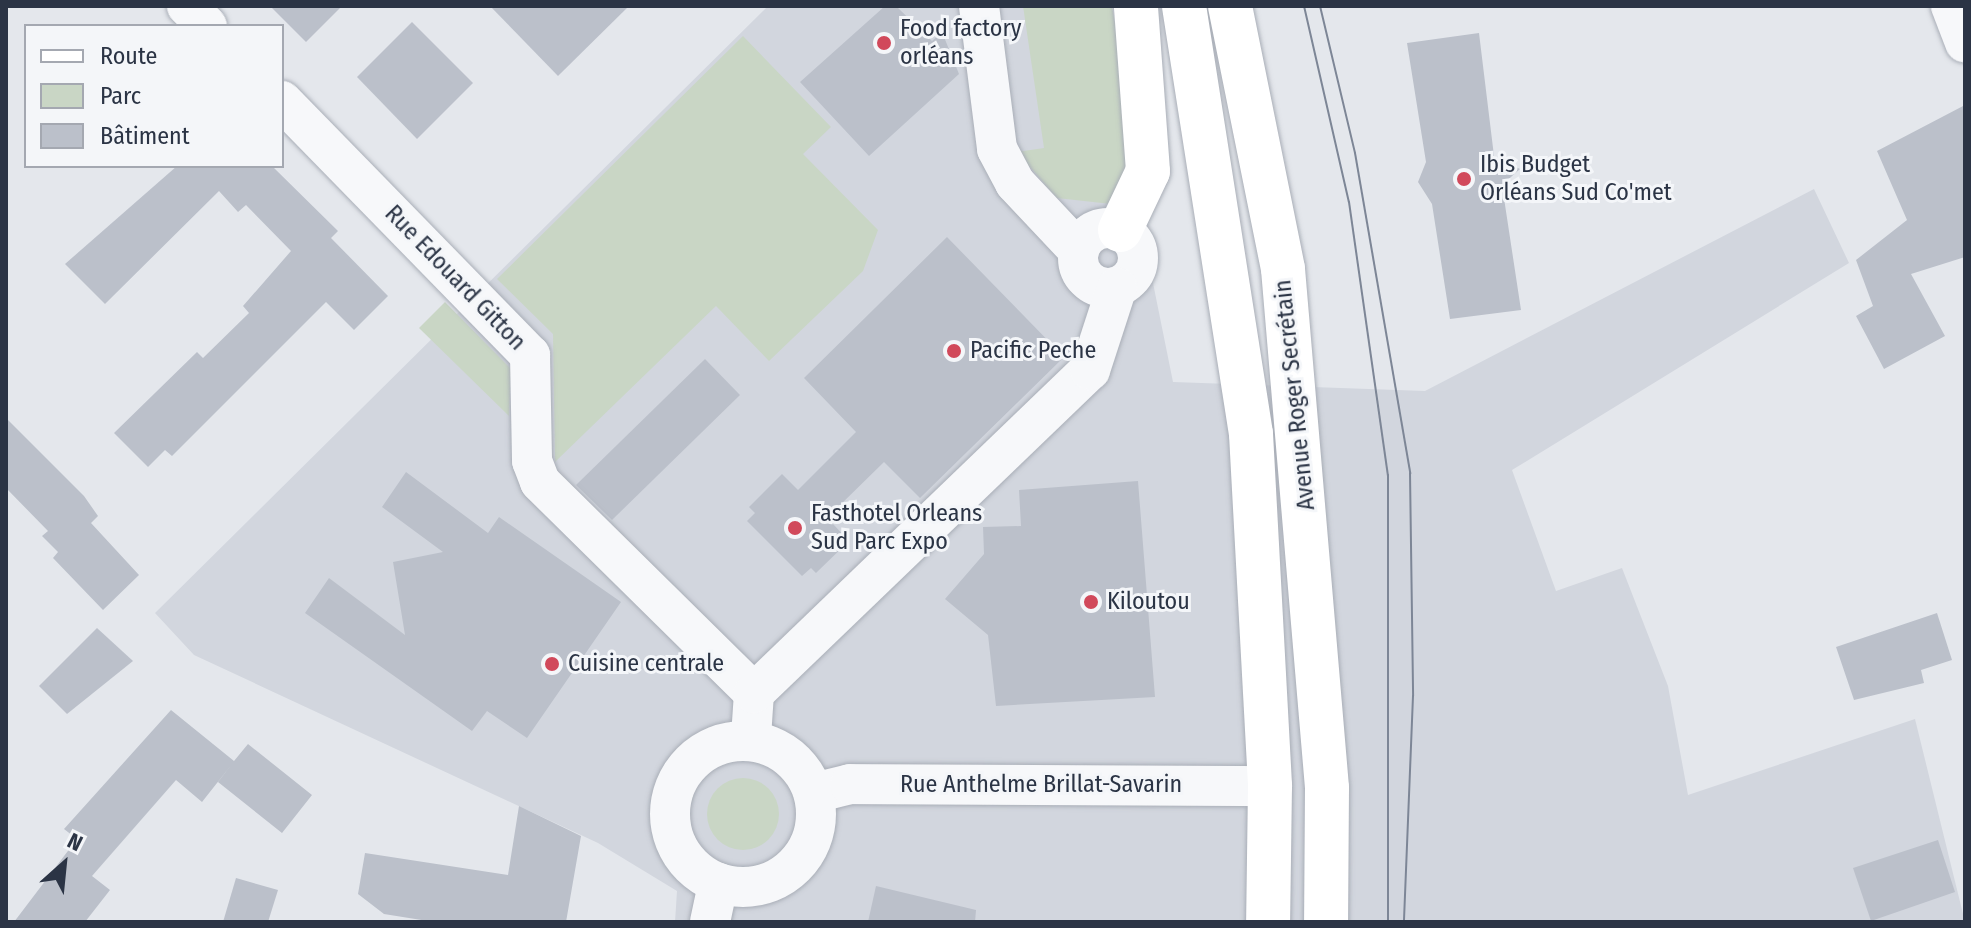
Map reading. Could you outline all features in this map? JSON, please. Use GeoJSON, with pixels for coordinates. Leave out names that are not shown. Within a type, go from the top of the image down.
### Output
{"type":"FeatureCollection","features":[{"type":"Feature","properties":{"kind":"main road"},"geometry":{"type":"LineString","coordinates":[[1120,230],[1148,171],[1136,6]]}},
{"type":"Feature","properties":{"kind":"main road","name":"Avenue Roger Secrétain"},"geometry":{"type":"LineString","coordinates":[[1184,6],[1251,434],[1270,786],[1268,922]]}},
{"type":"Feature","properties":{"kind":"main road","name":"Avenue Roger Secrétain"},"geometry":{"type":"LineString","coordinates":[[1230,6],[1283,269],[1327,788],[1326,922]]}},
{"type":"Feature","properties":{"kind":"main road"},"geometry":{"type":"LineString","coordinates":[[1270,786],[1327,788]]}},
{"type":"Feature","properties":{"kind":"street"},"geometry":{"type":"LineString","coordinates":[[187,6],[205,24]]}},
{"type":"Feature","properties":{"kind":"street"},"geometry":{"type":"LineString","coordinates":[[979,6],[997,149],[1015,183],[1079,251],[1085,277],[1117,287]]}},
{"type":"Feature","properties":{"kind":"street"},"geometry":{"type":"LineString","coordinates":[[1951,6],[1965,42]]}},
{"type":"Feature","properties":{"kind":"street","name":"Rue Edouard Gitton"},"geometry":{"type":"LineString","coordinates":[[284,103],[530,355],[532,461],[540,482],[754,693]]}},
{"type":"Feature","properties":{"kind":"street"},"geometry":{"type":"LineString","coordinates":[[751,737],[754,693],[1090,370],[1117,287],[1138,260],[1120,230],[1090,234],[1079,251]]}},
{"type":"Feature","properties":{"kind":"street"},"geometry":{"type":"LineString","coordinates":[[751,737],[793,759],[814,793],[815,827],[802,859],[764,885],[718,883],[675,842],[672,793],[701,753],[751,737]]}},
{"type":"Feature","properties":{"kind":"street","name":"Rue Anthelme Brillat-Savarin"},"geometry":{"type":"LineString","coordinates":[[814,793],[850,784],[1270,786]]}},
{"type":"Feature","properties":{"kind":"street"},"geometry":{"type":"LineString","coordinates":[[710,922],[718,883]]}},
{"type":"Feature","properties":{"kind":"shaded area"},"geometry":{"type":"Polygon","coordinates":[[[768,6],[1097,6],[1173,382],[1425,391],[1814,189],[1849,263],[1512,470],[1556,591],[1622,568],[1668,686],[1688,795],[1915,719],[1965,922],[675,922],[677,891],[598,843],[194,655],[155,613],[768,6]]]}},
{"type":"Feature","properties":{"kind":"green space"},"geometry":{"type":"Polygon","coordinates":[[[1023,6],[1112,6],[1138,158],[1111,204],[1057,198],[1017,152],[1044,148],[1023,6]]]}},
{"type":"Feature","properties":{"kind":"green space"},"geometry":{"type":"Polygon","coordinates":[[[743,36],[831,127],[803,154],[878,230],[863,271],[769,361],[716,306],[555,462],[553,334],[497,279],[743,36]]]}},
{"type":"Feature","properties":{"kind":"green space"},"geometry":{"type":"Polygon","coordinates":[[[445,302],[511,369],[509,416],[419,328],[445,302]]]}},
{"type":"Feature","properties":{"kind":"green space"},"geometry":{"type":"Polygon","coordinates":[[[750,778],[769,788],[777,800],[777,828],[769,840],[757,848],[736,850],[717,840],[709,828],[707,807],[717,788],[729,780],[750,778]]]}},
{"type":"Feature","properties":{"kind":"building"},"geometry":{"type":"Polygon","coordinates":[[[270,6],[342,6],[306,42],[270,6]]]}},
{"type":"Feature","properties":{"kind":"building"},"geometry":{"type":"Polygon","coordinates":[[[490,6],[629,6],[558,76],[490,6]]]}},
{"type":"Feature","properties":{"kind":"building"},"geometry":{"type":"Polygon","coordinates":[[[885,6],[896,6],[932,41],[942,32],[959,74],[869,156],[800,82],[885,6]]]}},
{"type":"Feature","properties":{"kind":"building"},"geometry":{"type":"Polygon","coordinates":[[[412,22],[473,83],[417,139],[357,77],[412,22]]]}},
{"type":"Feature","properties":{"kind":"building","name":"Ibis Budget Orléans Sud Co'met"},"geometry":{"type":"Polygon","coordinates":[[[1479,33],[1494,156],[1520,169],[1502,185],[1521,310],[1450,319],[1432,204],[1418,182],[1426,162],[1407,43],[1479,33]]]}},
{"type":"Feature","properties":{"kind":"building"},"geometry":{"type":"Polygon","coordinates":[[[1965,105],[1965,257],[1911,274],[1945,336],[1884,369],[1856,316],[1873,306],[1856,260],[1907,220],[1877,151],[1965,105]]]}},
{"type":"Feature","properties":{"kind":"building"},"geometry":{"type":"Polygon","coordinates":[[[175,168],[274,168],[338,231],[331,238],[388,296],[354,330],[326,302],[172,456],[165,450],[148,467],[114,433],[197,352],[203,358],[249,313],[243,306],[291,251],[246,205],[238,212],[219,191],[105,304],[65,264],[175,168]]]}},
{"type":"Feature","properties":{"kind":"building"},"geometry":{"type":"Polygon","coordinates":[[[947,237],[1064,357],[920,498],[884,462],[833,512],[839,519],[833,524],[849,541],[816,573],[811,568],[802,576],[747,521],[755,513],[749,507],[782,474],[798,490],[856,432],[804,378],[947,237]]]}},
{"type":"Feature","properties":{"kind":"building"},"geometry":{"type":"Polygon","coordinates":[[[705,359],[740,395],[612,520],[576,485],[705,359]]]}},
{"type":"Feature","properties":{"kind":"building"},"geometry":{"type":"Polygon","coordinates":[[[6,418],[84,496],[98,516],[91,523],[139,575],[103,610],[53,558],[58,552],[42,536],[48,531],[6,488],[6,418]]]}},
{"type":"Feature","properties":{"kind":"building"},"geometry":{"type":"Polygon","coordinates":[[[406,472],[488,533],[499,517],[621,602],[527,738],[487,711],[472,731],[305,613],[329,578],[405,635],[393,562],[443,552],[382,507],[406,472]]]}},
{"type":"Feature","properties":{"kind":"building"},"geometry":{"type":"Polygon","coordinates":[[[1138,481],[1155,697],[996,706],[988,635],[945,599],[984,554],[983,527],[1021,526],[1019,490],[1138,481]]]}},
{"type":"Feature","properties":{"kind":"building"},"geometry":{"type":"Polygon","coordinates":[[[1937,613],[1952,660],[1921,670],[1924,683],[1854,700],[1836,647],[1937,613]]]}},
{"type":"Feature","properties":{"kind":"building"},"geometry":{"type":"Polygon","coordinates":[[[97,628],[133,661],[67,714],[39,686],[97,628]]]}},
{"type":"Feature","properties":{"kind":"building"},"geometry":{"type":"Polygon","coordinates":[[[171,710],[234,761],[248,744],[312,795],[282,833],[218,782],[232,764],[202,802],[176,780],[92,876],[110,890],[85,922],[14,922],[77,839],[64,829],[171,710]]]}},
{"type":"Feature","properties":{"kind":"building"},"geometry":{"type":"Polygon","coordinates":[[[519,806],[581,836],[566,922],[434,922],[384,914],[358,894],[365,853],[508,875],[519,806]]]}},
{"type":"Feature","properties":{"kind":"building"},"geometry":{"type":"Polygon","coordinates":[[[1938,840],[1955,892],[1871,921],[1853,868],[1938,840]]]}},
{"type":"Feature","properties":{"kind":"building"},"geometry":{"type":"Polygon","coordinates":[[[236,878],[278,890],[268,922],[223,922],[236,878]]]}},
{"type":"Feature","properties":{"kind":"building"},"geometry":{"type":"Polygon","coordinates":[[[876,886],[976,910],[975,922],[868,922],[876,886]]]}},
{"type":"Feature","properties":{"kind":"tram line"},"geometry":{"type":"LineString","coordinates":[[1304,6],[1349,202],[1388,475],[1388,922]]}},
{"type":"Feature","properties":{"kind":"tram line"},"geometry":{"type":"LineString","coordinates":[[1320,6],[1355,153],[1410,473],[1413,696],[1404,922]]}},
{"type":"Feature","properties":{"kind":"place","name":"Food factory orléans"},"geometry":{"type":"Point","coordinates":[884,43]}},
{"type":"Feature","properties":{"kind":"place","name":"Ibis Budget Orléans Sud Co'met"},"geometry":{"type":"Point","coordinates":[1464,179]}},
{"type":"Feature","properties":{"kind":"place","name":"Pacific Peche"},"geometry":{"type":"Point","coordinates":[954,351]}},
{"type":"Feature","properties":{"kind":"place","name":"Fasthotel Orleans Sud Parc Expo"},"geometry":{"type":"Point","coordinates":[795,528]}},
{"type":"Feature","properties":{"kind":"place","name":"Kiloutou"},"geometry":{"type":"Point","coordinates":[1091,602]}},
{"type":"Feature","properties":{"kind":"place","name":"Cuisine centrale"},"geometry":{"type":"Point","coordinates":[552,664]}}]}
